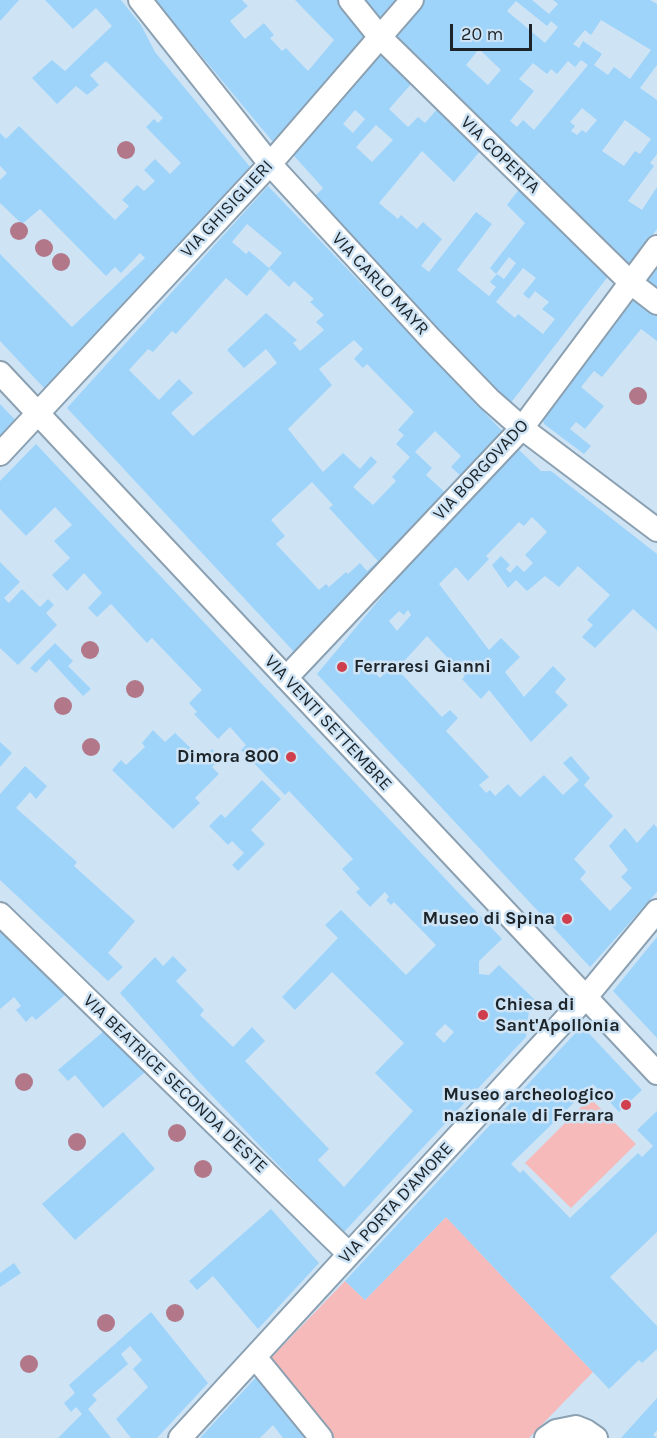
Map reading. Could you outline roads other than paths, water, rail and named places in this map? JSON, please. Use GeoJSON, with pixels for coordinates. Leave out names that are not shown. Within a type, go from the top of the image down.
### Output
{"type":"FeatureCollection","features":[{"type":"Feature","properties":{"kind":"street","name":"VIA COPERTA"},"geometry":{"type":"LineString","coordinates":[[350,0],[379,36],[631,283],[657,303]]}},
{"type":"Feature","properties":{"kind":"street","name":"VIA GHISIGLIERI"},"geometry":{"type":"LineString","coordinates":[[0,454],[270,164],[412,0]]}},
{"type":"Feature","properties":{"kind":"street","name":"VIA CARLO MAYR"},"geometry":{"type":"LineString","coordinates":[[142,1],[270,164],[489,399],[522,428],[657,530]]}},
{"type":"Feature","properties":{"kind":"street","name":"VIA BORGOVADO"},"geometry":{"type":"LineString","coordinates":[[286,678],[522,428],[657,247]]}},
{"type":"Feature","properties":{"kind":"street","name":"VIA VENTI SETTEMBRE"},"geometry":{"type":"LineString","coordinates":[[0,373],[657,1073]]}},
{"type":"Feature","properties":{"kind":"street","name":"VIA PORTA D'AMORE"},"geometry":{"type":"LineString","coordinates":[[180,1438],[586,997],[657,911]]}},
{"type":"Feature","properties":{"kind":"street","name":"VIA BEATRICE SECONDA D'ESTE"},"geometry":{"type":"LineString","coordinates":[[0,914],[350,1254]]}},
{"type":"Feature","properties":{"kind":"street"},"geometry":{"type":"LineString","coordinates":[[255,1357],[321,1438]]}},
{"type":"Feature","properties":{"kind":"street"},"geometry":{"type":"LineString","coordinates":[[546,1438],[556,1431],[576,1427],[596,1438]]}},
{"type":"Feature","properties":{"kind":"place","name":"Ferraresi Gianni"},"geometry":{"type":"Point","coordinates":[342,667]}},
{"type":"Feature","properties":{"kind":"place","name":"Dimora 800"},"geometry":{"type":"Point","coordinates":[291,757]}},
{"type":"Feature","properties":{"kind":"place","name":"Museo di Spina"},"geometry":{"type":"Point","coordinates":[567,919]}},
{"type":"Feature","properties":{"kind":"place","name":"Chiesa di Sant'Apollonia"},"geometry":{"type":"Point","coordinates":[483,1015]}},
{"type":"Feature","properties":{"kind":"place","name":"Museo archeologico nazionale di Ferrara"},"geometry":{"type":"Point","coordinates":[626,1105]}}]}
